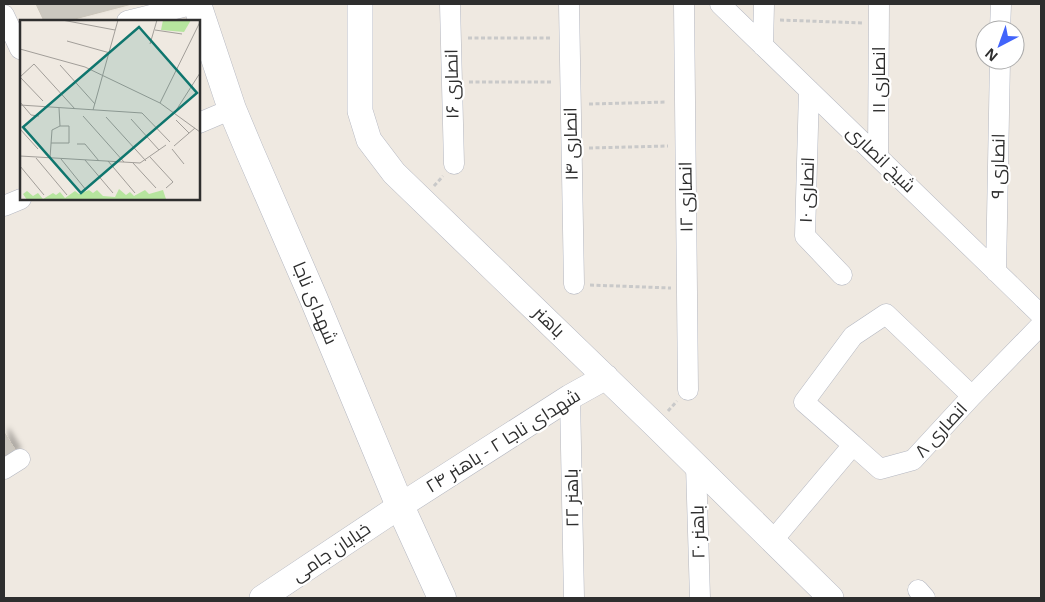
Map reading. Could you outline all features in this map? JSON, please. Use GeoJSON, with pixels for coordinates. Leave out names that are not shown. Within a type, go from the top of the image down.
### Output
{"type":"FeatureCollection","features":[{"type":"Feature","properties":{"kind":"main road","name":"شهدای ناجا"},"geometry":{"type":"LineString","coordinates":[[196,4],[232,109],[400,506],[442,598]]}},
{"type":"Feature","properties":{"kind":"street"},"geometry":{"type":"LineString","coordinates":[[131,20],[196,4]]}},
{"type":"Feature","properties":{"kind":"street","name":"باهنر"},"geometry":{"type":"LineString","coordinates":[[360,4],[360,111],[369,140],[394,173],[606,377],[831,598]]}},
{"type":"Feature","properties":{"kind":"street","name":"انصاری ۱۶"},"geometry":{"type":"LineString","coordinates":[[450,4],[454,164]]}},
{"type":"Feature","properties":{"kind":"street","name":"انصاری ۱۴"},"geometry":{"type":"LineString","coordinates":[[569,4],[574,284]]}},
{"type":"Feature","properties":{"kind":"street","name":"انصاری ۱۲"},"geometry":{"type":"LineString","coordinates":[[684,4],[688,390]]}},
{"type":"Feature","properties":{"kind":"street","name":"شیخ انصاری"},"geometry":{"type":"LineString","coordinates":[[720,4],[1041,315]]}},
{"type":"Feature","properties":{"kind":"street","name":"انصاری ۱۱"},"geometry":{"type":"LineString","coordinates":[[878,157],[879,4]]}},
{"type":"Feature","properties":{"kind":"street"},"geometry":{"type":"LineString","coordinates":[[1000,20],[1001,4]]}},
{"type":"Feature","properties":{"kind":"street"},"geometry":{"type":"LineString","coordinates":[[763,46],[764,12]]}},
{"type":"Feature","properties":{"kind":"street"},"geometry":{"type":"LineString","coordinates":[[4,14],[15,51]]}},
{"type":"Feature","properties":{"kind":"street","name":"انصاری ۹"},"geometry":{"type":"LineString","coordinates":[[996,272],[1000,70]]}},
{"type":"Feature","properties":{"kind":"street","name":"انصاری ۱۰"},"geometry":{"type":"LineString","coordinates":[[809,90],[805,236],[842,274]]}},
{"type":"Feature","properties":{"kind":"street"},"geometry":{"type":"LineString","coordinates":[[200,123],[232,109]]}},
{"type":"Feature","properties":{"kind":"street"},"geometry":{"type":"LineString","coordinates":[[4,206],[20,199]]}},
{"type":"Feature","properties":{"kind":"street"},"geometry":{"type":"LineString","coordinates":[[773,540],[853,445],[804,402],[853,336],[886,314],[972,396]]}},
{"type":"Feature","properties":{"kind":"street","name":"انصاری ۸"},"geometry":{"type":"LineString","coordinates":[[853,445],[880,469],[913,460],[1041,325]]}},
{"type":"Feature","properties":{"kind":"street","name":"شهدای ناجا ۲ - باهنر ۲۴"},"geometry":{"type":"LineString","coordinates":[[400,506],[570,397],[606,377]]}},
{"type":"Feature","properties":{"kind":"street","name":"باهنر ۲۲"},"geometry":{"type":"LineString","coordinates":[[570,397],[574,598]]}},
{"type":"Feature","properties":{"kind":"street","name":"باهنر ۲۰"},"geometry":{"type":"LineString","coordinates":[[696,465],[700,598]]}},
{"type":"Feature","properties":{"kind":"street","name":"خیابان جامی"},"geometry":{"type":"LineString","coordinates":[[264,598],[400,506]]}},
{"type":"Feature","properties":{"kind":"path"},"geometry":{"type":"LineString","coordinates":[[764,12],[879,24]]}},
{"type":"Feature","properties":{"kind":"path"},"geometry":{"type":"LineString","coordinates":[[451,38],[570,38]]}},
{"type":"Feature","properties":{"kind":"path"},"geometry":{"type":"LineString","coordinates":[[452,82],[571,82]]}},
{"type":"Feature","properties":{"kind":"path"},"geometry":{"type":"LineString","coordinates":[[571,104],[686,102]]}},
{"type":"Feature","properties":{"kind":"path"},"geometry":{"type":"LineString","coordinates":[[571,148],[685,146]]}},
{"type":"Feature","properties":{"kind":"path"},"geometry":{"type":"LineString","coordinates":[[422,200],[454,164]]}},
{"type":"Feature","properties":{"kind":"path"},"geometry":{"type":"LineString","coordinates":[[574,284],[687,288]]}},
{"type":"Feature","properties":{"kind":"path"},"geometry":{"type":"LineString","coordinates":[[655,425],[688,390]]}},
{"type":"Feature","properties":{"kind":"building"},"geometry":{"type":"Polygon","coordinates":[[[36,4],[132,4],[71,20],[44,20],[36,4]]]}},
{"type":"Feature","properties":{"kind":"building"},"geometry":{"type":"Polygon","coordinates":[[[4,432],[17,453],[4,460],[4,432]]]}}]}
